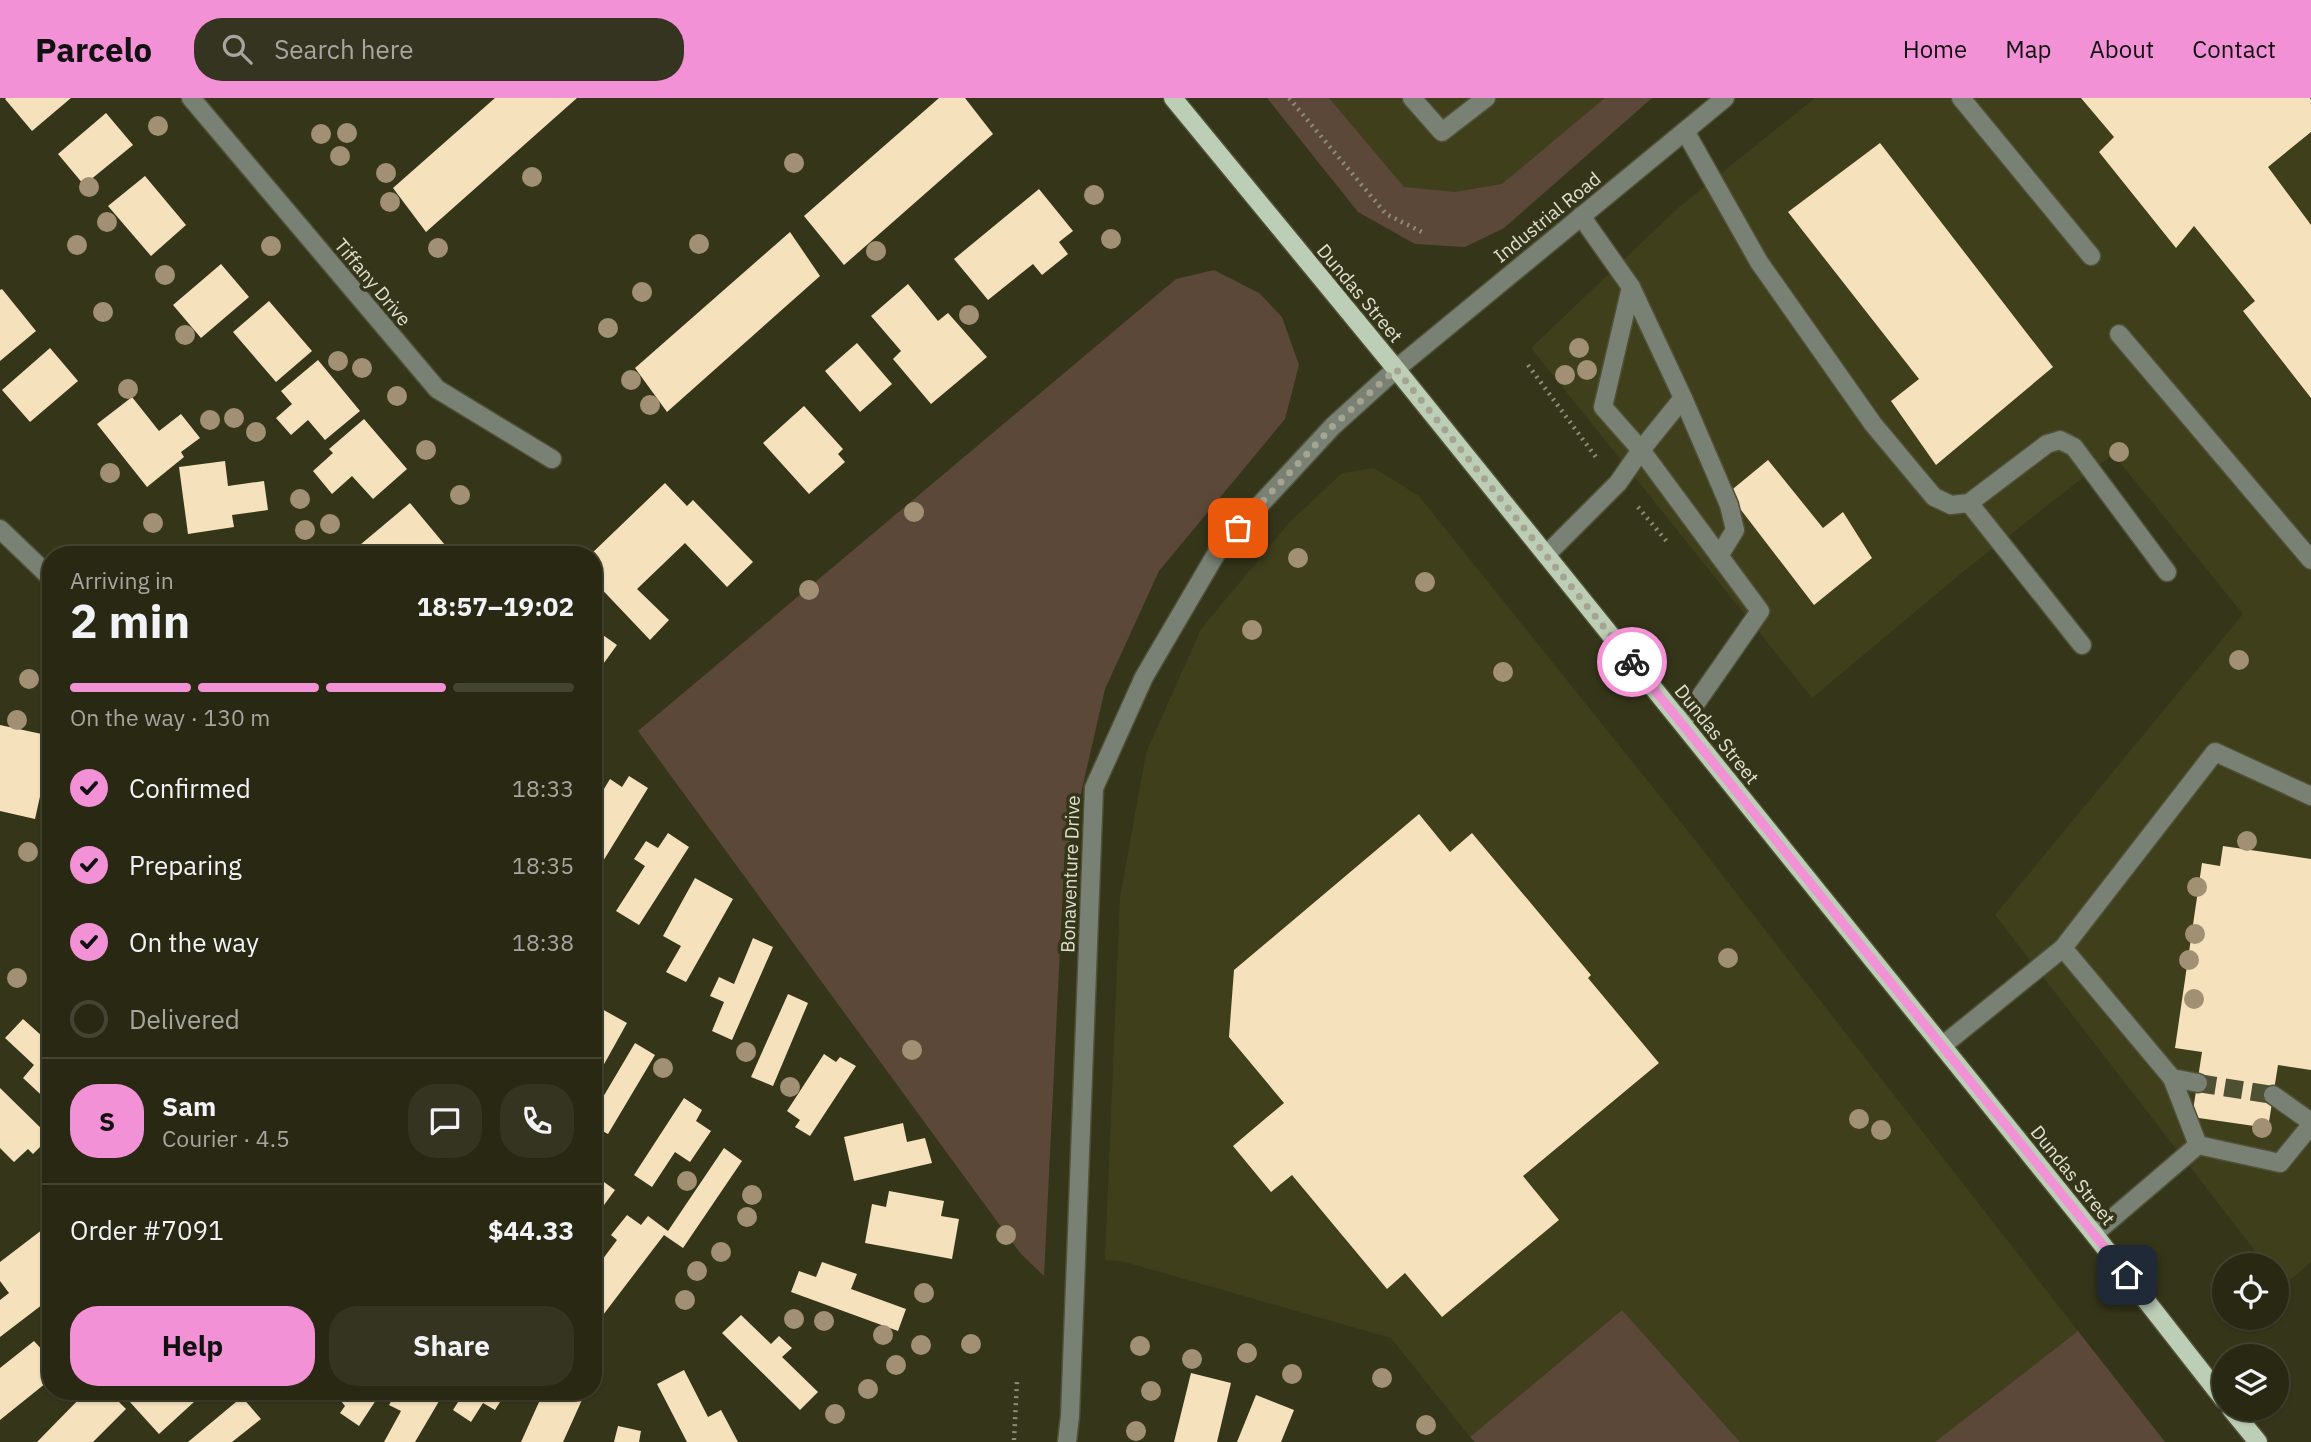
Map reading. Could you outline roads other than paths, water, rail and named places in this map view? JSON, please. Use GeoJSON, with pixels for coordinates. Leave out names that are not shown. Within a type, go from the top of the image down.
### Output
{"type":"FeatureCollection","features":[{"type":"Feature","properties":{"kind":"main road","name":"Dundas Street"},"geometry":{"type":"LineString","coordinates":[[1173,98],[1682,723],[2094,1234],[2212,1385]]}},
{"type":"Feature","properties":{"kind":"main road"},"geometry":{"type":"LineString","coordinates":[[2241,1421],[2258,1442]]}},
{"type":"Feature","properties":{"kind":"street","name":"Tiffany Drive"},"geometry":{"type":"LineString","coordinates":[[191,98],[437,389],[552,459]]}},
{"type":"Feature","properties":{"kind":"street"},"geometry":{"type":"LineString","coordinates":[[1412,98],[1442,132],[1486,98]]}},
{"type":"Feature","properties":{"kind":"street","name":"Industrial Road"},"geometry":{"type":"LineString","coordinates":[[1396,369],[1724,98]]}},
{"type":"Feature","properties":{"kind":"street"},"geometry":{"type":"LineString","coordinates":[[1961,98],[2091,256]]}},
{"type":"Feature","properties":{"kind":"street"},"geometry":{"type":"LineString","coordinates":[[1685,131],[1759,262],[1873,424],[1934,496],[1951,505],[1969,503],[2047,444],[2060,440],[2074,447],[2167,572]]}},
{"type":"Feature","properties":{"kind":"street"},"geometry":{"type":"LineString","coordinates":[[1581,216],[1630,287],[1683,397],[1729,505],[1735,530],[1719,556]]}},
{"type":"Feature","properties":{"kind":"street"},"geometry":{"type":"LineString","coordinates":[[1630,287],[1603,407],[1641,450],[1760,611],[1682,723]]}},
{"type":"Feature","properties":{"kind":"street"},"geometry":{"type":"LineString","coordinates":[[2119,334],[2311,560]]}},
{"type":"Feature","properties":{"kind":"street","name":"Bonaventure Drive"},"geometry":{"type":"LineString","coordinates":[[1067,1442],[1094,788],[1144,677],[1219,549],[1333,426],[1396,369]]}},
{"type":"Feature","properties":{"kind":"street"},"geometry":{"type":"LineString","coordinates":[[1546,555],[1618,483],[1683,397]]}},
{"type":"Feature","properties":{"kind":"street"},"geometry":{"type":"LineString","coordinates":[[1969,503],[2082,645]]}},
{"type":"Feature","properties":{"kind":"street"},"geometry":{"type":"LineString","coordinates":[[0,529],[42,569]]}},
{"type":"Feature","properties":{"kind":"street"},"geometry":{"type":"LineString","coordinates":[[1942,1046],[2063,948],[2215,752],[2311,796]]}},
{"type":"Feature","properties":{"kind":"street"},"geometry":{"type":"LineString","coordinates":[[2063,948],[2172,1079],[2198,1145]]}},
{"type":"Feature","properties":{"kind":"street"},"geometry":{"type":"LineString","coordinates":[[2172,1079],[2198,1083]]}},
{"type":"Feature","properties":{"kind":"street"},"geometry":{"type":"LineString","coordinates":[[2198,1145],[2280,1163],[2311,1124],[2273,1094]]}},
{"type":"Feature","properties":{"kind":"street"},"geometry":{"type":"LineString","coordinates":[[2094,1234],[2198,1145]]}},
{"type":"Feature","properties":{"kind":"tunnel"},"geometry":{"type":"LineString","coordinates":[[2198,1083],[2273,1095]]}}]}
